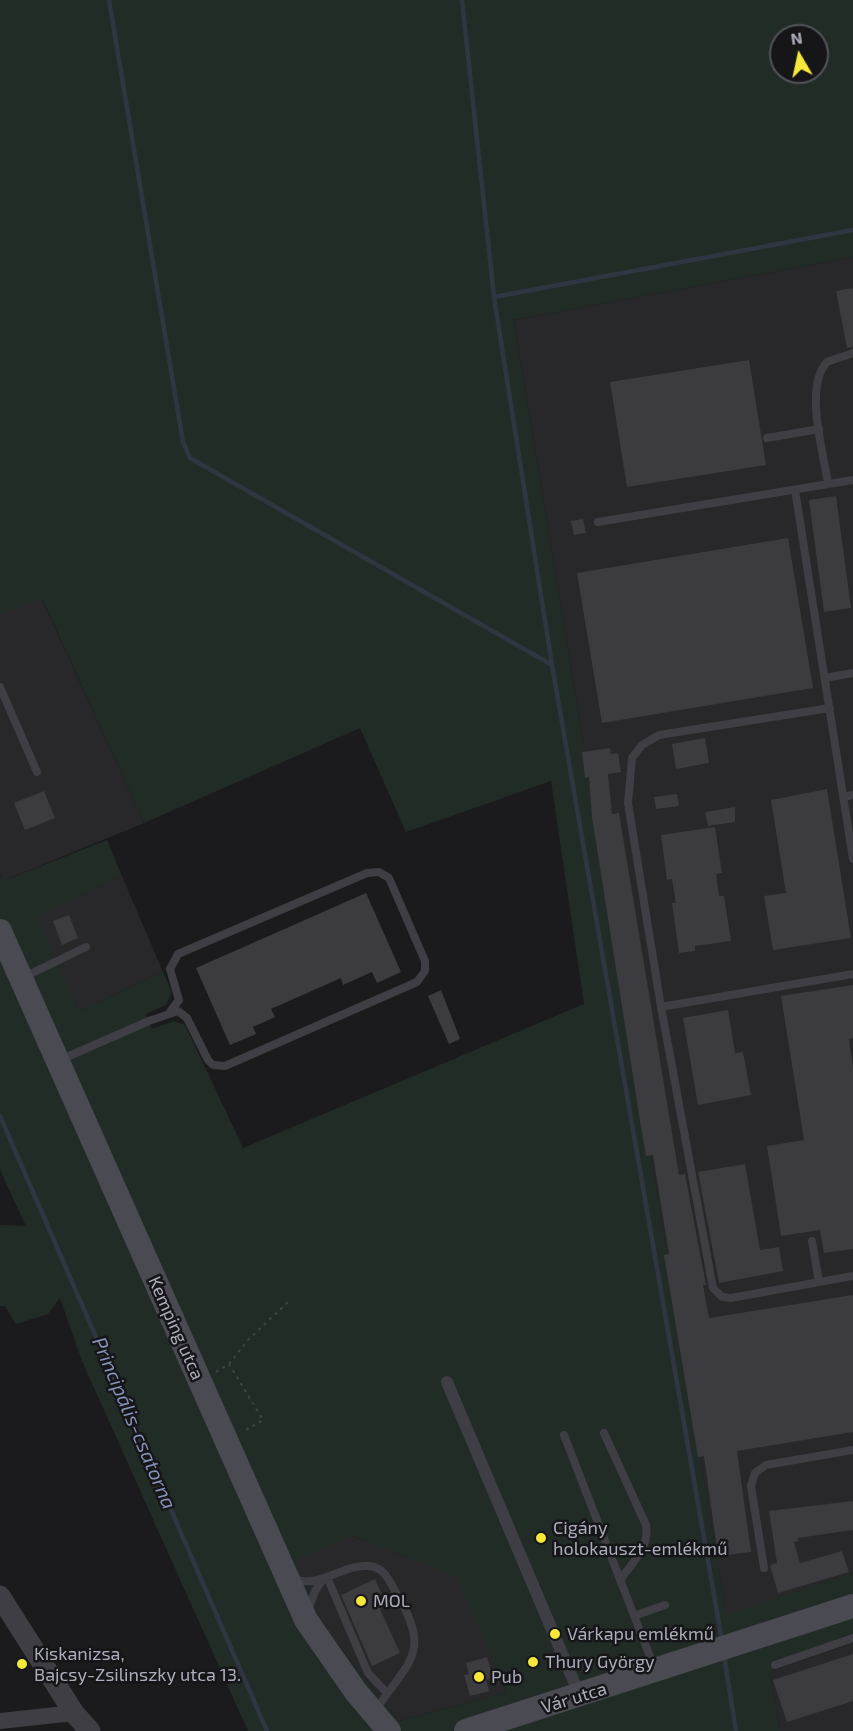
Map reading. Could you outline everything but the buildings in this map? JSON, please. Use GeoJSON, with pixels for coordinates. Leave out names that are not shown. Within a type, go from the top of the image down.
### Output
{"type":"FeatureCollection","features":[{"type":"Feature","properties":{"kind":"main road","name":"Kemping utca"},"geometry":{"type":"LineString","coordinates":[[0,931],[285,1577],[306,1620],[381,1722]]}},
{"type":"Feature","properties":{"kind":"main road","name":"Vár utca"},"geometry":{"type":"LineString","coordinates":[[466,1731],[695,1659],[853,1606]]}},
{"type":"Feature","properties":{"kind":"street"},"geometry":{"type":"LineString","coordinates":[[447,1382],[580,1696]]}},
{"type":"Feature","properties":{"kind":"street"},"geometry":{"type":"LineString","coordinates":[[0,1596],[74,1713],[90,1731]]}},
{"type":"Feature","properties":{"kind":"street"},"geometry":{"type":"LineString","coordinates":[[0,1721],[74,1713]]}},
{"type":"Feature","properties":{"kind":"lane"},"geometry":{"type":"LineString","coordinates":[[828,483],[815,396],[817,378],[827,362],[853,353]]}},
{"type":"Feature","properties":{"kind":"lane"},"geometry":{"type":"LineString","coordinates":[[767,438],[819,429]]}},
{"type":"Feature","properties":{"kind":"lane"},"geometry":{"type":"LineString","coordinates":[[598,522],[828,483],[853,481]]}},
{"type":"Feature","properties":{"kind":"lane"},"geometry":{"type":"LineString","coordinates":[[795,490],[853,859]]}},
{"type":"Feature","properties":{"kind":"lane"},"geometry":{"type":"LineString","coordinates":[[825,678],[853,673]]}},
{"type":"Feature","properties":{"kind":"lane"},"geometry":{"type":"LineString","coordinates":[[0,687],[37,772]]}},
{"type":"Feature","properties":{"kind":"lane"},"geometry":{"type":"LineString","coordinates":[[830,708],[659,735],[642,745],[632,758],[628,803],[661,1007],[713,1288],[723,1297],[731,1298],[853,1276]]}},
{"type":"Feature","properties":{"kind":"lane"},"geometry":{"type":"LineString","coordinates":[[843,797],[853,795]]}},
{"type":"Feature","properties":{"kind":"lane"},"geometry":{"type":"LineString","coordinates":[[57,1061],[170,1012],[178,1011],[185,1015],[208,1060],[217,1066],[225,1066],[417,982],[425,971],[425,961],[389,878],[379,872],[367,873],[178,954],[170,969],[178,1000],[170,1012]]}},
{"type":"Feature","properties":{"kind":"lane"},"geometry":{"type":"LineString","coordinates":[[21,978],[86,947]]}},
{"type":"Feature","properties":{"kind":"lane"},"geometry":{"type":"LineString","coordinates":[[661,1007],[853,974]]}},
{"type":"Feature","properties":{"kind":"lane"},"geometry":{"type":"LineString","coordinates":[[813,1242],[819,1282]]}},
{"type":"Feature","properties":{"kind":"lane"},"geometry":{"type":"LineString","coordinates":[[604,1433],[646,1525],[648,1535],[646,1544],[620,1580]]}},
{"type":"Feature","properties":{"kind":"lane"},"geometry":{"type":"LineString","coordinates":[[564,1435],[656,1671]]}},
{"type":"Feature","properties":{"kind":"lane"},"geometry":{"type":"LineString","coordinates":[[764,1568],[751,1486],[755,1473],[766,1466],[853,1450]]}},
{"type":"Feature","properties":{"kind":"lane"},"geometry":{"type":"LineString","coordinates":[[285,1577],[298,1581],[325,1578],[358,1566],[380,1568],[403,1604],[414,1633],[412,1659],[387,1693],[381,1722]]}},
{"type":"Feature","properties":{"kind":"lane"},"geometry":{"type":"LineString","coordinates":[[306,1620],[315,1591],[325,1578]]}},
{"type":"Feature","properties":{"kind":"lane"},"geometry":{"type":"LineString","coordinates":[[325,1578],[368,1673],[387,1693]]}},
{"type":"Feature","properties":{"kind":"lane"},"geometry":{"type":"LineString","coordinates":[[634,1616],[665,1605]]}},
{"type":"Feature","properties":{"kind":"lane"},"geometry":{"type":"LineString","coordinates":[[775,1665],[853,1638]]}},
{"type":"Feature","properties":{"kind":"path"},"geometry":{"type":"LineString","coordinates":[[200,1382],[229,1364],[248,1340],[288,1302]]}},
{"type":"Feature","properties":{"kind":"path"},"geometry":{"type":"LineString","coordinates":[[226,1442],[263,1420],[229,1364]]}},
{"type":"Feature","properties":{"kind":"shaded area"},"geometry":{"type":"Polygon","coordinates":[[[0,0],[853,0],[853,257],[514,320],[726,1614],[853,1572],[853,1643],[770,1671],[780,1731],[248,1731],[82,1361],[60,1298],[48,1314],[16,1324],[5,1306],[0,1306],[0,1225],[26,1226],[0,1170],[0,873],[3,881],[107,840],[122,876],[37,917],[79,1011],[163,972],[172,992],[166,1005],[146,1014],[152,1029],[174,1021],[185,1025],[243,1148],[584,1004],[551,781],[406,832],[360,728],[144,823],[42,598],[0,615],[0,0]],[[353,1536],[295,1561],[327,1632],[399,1721],[506,1692],[457,1577],[353,1536]]]}},
{"type":"Feature","properties":{"kind":"shaded area"},"geometry":{"type":"Polygon","coordinates":[[[853,257],[853,1572],[726,1615],[514,320],[853,257]]]}},
{"type":"Feature","properties":{"kind":"shaded area"},"geometry":{"type":"Polygon","coordinates":[[[41,597],[144,823],[3,881],[0,873],[0,615],[41,597]]]}},
{"type":"Feature","properties":{"kind":"shaded area"},"geometry":{"type":"Polygon","coordinates":[[[122,876],[163,972],[79,1011],[36,917],[122,876]]]}},
{"type":"Feature","properties":{"kind":"shaded area"},"geometry":{"type":"Polygon","coordinates":[[[353,1536],[458,1577],[506,1692],[399,1721],[327,1632],[294,1560],[353,1536]]]}},
{"type":"Feature","properties":{"kind":"shaded area"},"geometry":{"type":"Polygon","coordinates":[[[853,1643],[853,1731],[780,1731],[770,1671],[853,1643]]]}},
{"type":"Feature","properties":{"kind":"waterway"},"geometry":{"type":"LineString","coordinates":[[109,0],[183,442],[190,458],[552,665]]}},
{"type":"Feature","properties":{"kind":"waterway"},"geometry":{"type":"LineString","coordinates":[[462,0],[494,297],[552,665],[722,1641]]}},
{"type":"Feature","properties":{"kind":"waterway"},"geometry":{"type":"LineString","coordinates":[[494,297],[853,230]]}},
{"type":"Feature","properties":{"kind":"waterway","name":"Principális-csatorna"},"geometry":{"type":"LineString","coordinates":[[0,1116],[267,1731]]}},
{"type":"Feature","properties":{"kind":"waterway"},"geometry":{"type":"LineString","coordinates":[[724,1656],[736,1731]]}},
{"type":"Feature","properties":{"kind":"place","name":"Cigány holokauszt-emlékmű"},"geometry":{"type":"Point","coordinates":[541,1538]}},
{"type":"Feature","properties":{"kind":"place","name":"MOL"},"geometry":{"type":"Point","coordinates":[361,1601]}},
{"type":"Feature","properties":{"kind":"place","name":"Várkapu emlékmű"},"geometry":{"type":"Point","coordinates":[555,1634]}},
{"type":"Feature","properties":{"kind":"place","name":"Thury György"},"geometry":{"type":"Point","coordinates":[533,1662]}},
{"type":"Feature","properties":{"kind":"place","name":"Kiskanizsa, Bajcsy-Zsilinszky utca 13."},"geometry":{"type":"Point","coordinates":[22,1664]}},
{"type":"Feature","properties":{"kind":"place","name":"Pub"},"geometry":{"type":"Point","coordinates":[479,1677]}}]}
